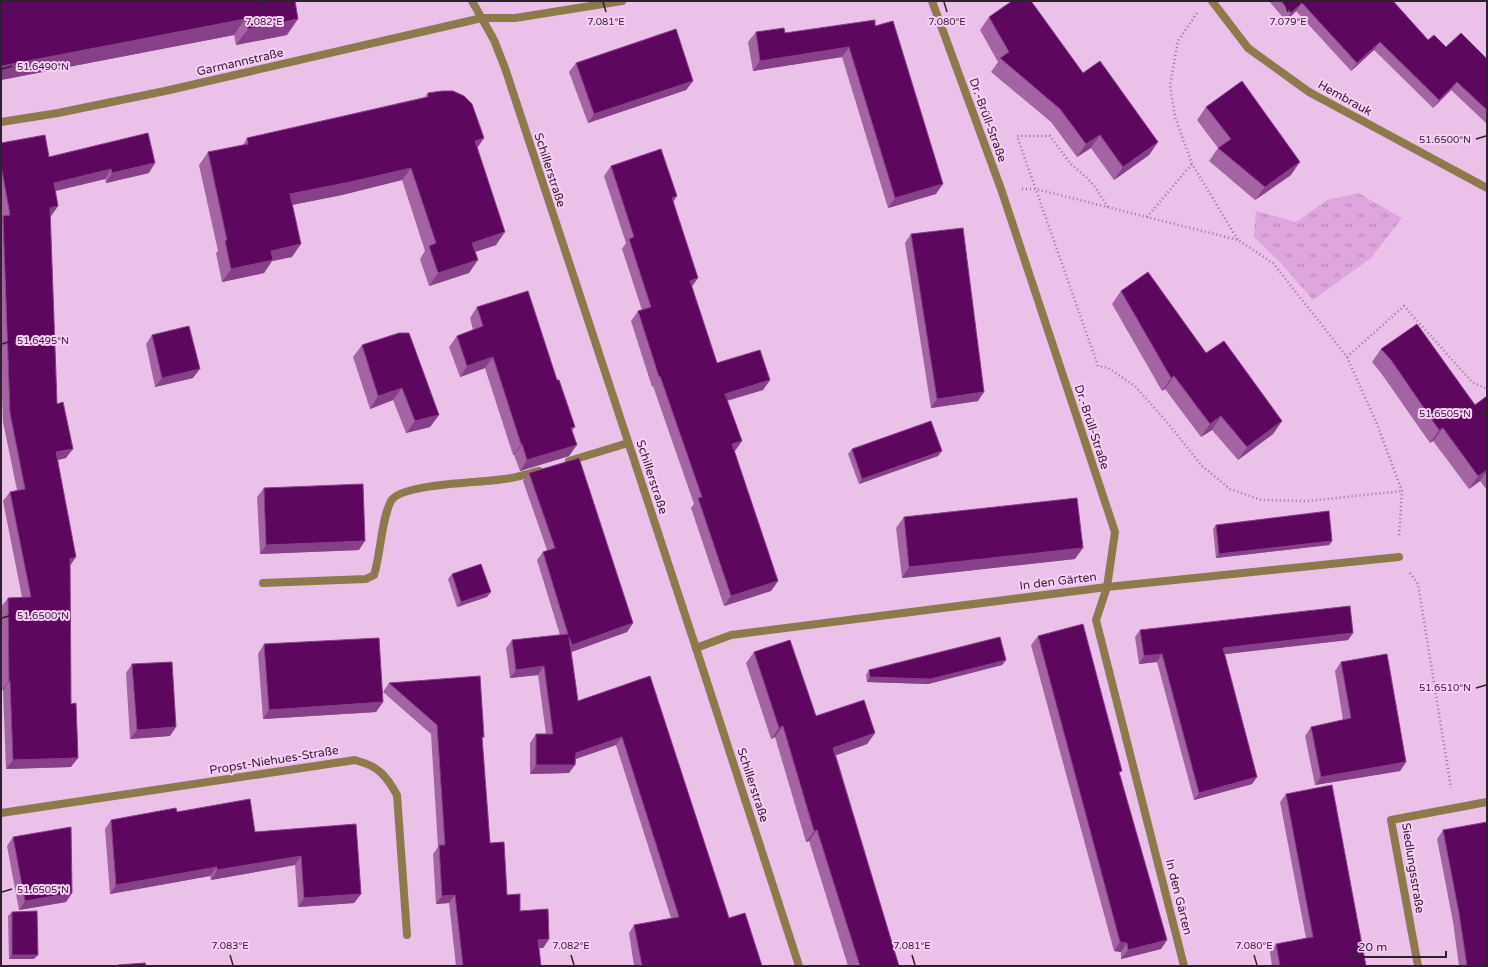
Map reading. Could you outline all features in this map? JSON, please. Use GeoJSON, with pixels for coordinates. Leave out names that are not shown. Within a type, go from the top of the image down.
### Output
{"type":"FeatureCollection","features":[{"type":"Feature","properties":{"kind":"street","name":"Schillerstraße"},"geometry":{"type":"LineString","coordinates":[[472,1],[494,40],[505,68],[799,966]]}},
{"type":"Feature","properties":{"kind":"street","name":"Garmannstraße"},"geometry":{"type":"LineString","coordinates":[[1,122],[58,113],[165,91],[482,18],[515,18],[622,1]]}},
{"type":"Feature","properties":{"kind":"street","name":"Dr.-Brüll-Straße"},"geometry":{"type":"LineString","coordinates":[[932,1],[1001,189],[1115,532],[1107,587]]}},
{"type":"Feature","properties":{"kind":"street","name":"Hembrauk"},"geometry":{"type":"LineString","coordinates":[[1212,1],[1248,48],[1309,92],[1487,188]]}},
{"type":"Feature","properties":{"kind":"street"},"geometry":{"type":"LineString","coordinates":[[560,464],[628,443]]}},
{"type":"Feature","properties":{"kind":"street"},"geometry":{"type":"LineString","coordinates":[[263,583],[366,580],[374,575],[387,513],[392,499],[400,493],[421,487],[502,480],[544,469]]}},
{"type":"Feature","properties":{"kind":"street"},"geometry":{"type":"LineString","coordinates":[[1107,587],[1398,557]]}},
{"type":"Feature","properties":{"kind":"street","name":"In den Gärten"},"geometry":{"type":"LineString","coordinates":[[696,648],[731,635],[1107,587],[1096,620],[1184,966]]}},
{"type":"Feature","properties":{"kind":"street","name":"Propst-Niehues-Straße"},"geometry":{"type":"LineString","coordinates":[[1,813],[355,760],[369,764],[387,778],[397,795],[407,935]]}},
{"type":"Feature","properties":{"kind":"street","name":"Siedlungsstraße"},"geometry":{"type":"LineString","coordinates":[[1418,966],[1391,820],[1487,802]]}},
{"type":"Feature","properties":{"kind":"path"},"geometry":{"type":"LineString","coordinates":[[1197,12],[1178,41],[1170,85],[1175,118],[1192,164],[1238,240]]}},
{"type":"Feature","properties":{"kind":"path"},"geometry":{"type":"LineString","coordinates":[[1108,207],[1095,187],[1070,163],[1050,136],[1018,136],[1098,366],[1108,368],[1136,386],[1202,466],[1230,489],[1261,500],[1308,500],[1402,492]]}},
{"type":"Feature","properties":{"kind":"path"},"geometry":{"type":"LineString","coordinates":[[1147,217],[1192,164]]}},
{"type":"Feature","properties":{"kind":"path"},"geometry":{"type":"LineString","coordinates":[[1001,189],[1036,189],[1238,240],[1273,263],[1347,357],[1378,424],[1402,492],[1398,557],[1418,584],[1454,809]]}},
{"type":"Feature","properties":{"kind":"path"},"geometry":{"type":"LineString","coordinates":[[1347,357],[1404,306],[1472,382],[1487,389]]}},
{"type":"Feature","properties":{"kind":"green space"},"geometry":{"type":"Polygon","coordinates":[[[1358,193],[1402,218],[1371,258],[1313,300],[1278,260],[1254,237],[1256,211],[1296,222],[1327,200],[1358,193]]]}},
{"type":"Feature","properties":{"kind":"building"},"geometry":{"type":"Polygon","coordinates":[[[1,1],[295,1],[298,19],[248,29],[245,19],[2,66],[1,1]]]}},
{"type":"Feature","properties":{"kind":"building"},"geometry":{"type":"Polygon","coordinates":[[[1012,1],[1031,1],[1083,73],[1100,61],[1158,142],[1123,167],[1100,135],[1086,144],[1060,109],[1000,58],[1009,52],[989,17],[1012,1]]]}},
{"type":"Feature","properties":{"kind":"building"},"geometry":{"type":"Polygon","coordinates":[[[1281,1],[1393,1],[1428,40],[1434,35],[1446,47],[1461,33],[1487,59],[1487,110],[1457,82],[1439,100],[1380,42],[1357,63],[1302,3],[1291,13],[1281,1]]]}},
{"type":"Feature","properties":{"kind":"building"},"geometry":{"type":"Polygon","coordinates":[[[875,20],[875,26],[893,21],[943,184],[895,198],[849,47],[760,61],[756,32],[784,28],[785,33],[875,20]]]}},
{"type":"Feature","properties":{"kind":"building"},"geometry":{"type":"Polygon","coordinates":[[[676,29],[693,81],[594,114],[576,63],[676,29]]]}},
{"type":"Feature","properties":{"kind":"building"},"geometry":{"type":"Polygon","coordinates":[[[1242,81],[1300,162],[1265,187],[1218,148],[1231,139],[1206,107],[1242,81]]]}},
{"type":"Feature","properties":{"kind":"building"},"geometry":{"type":"Polygon","coordinates":[[[453,91],[464,96],[472,104],[484,138],[475,141],[505,232],[472,243],[478,260],[438,273],[429,246],[436,243],[411,168],[290,194],[301,244],[271,251],[273,260],[231,269],[225,241],[227,240],[208,152],[248,144],[247,138],[428,97],[428,93],[453,91]]]}},
{"type":"Feature","properties":{"kind":"building"},"geometry":{"type":"Polygon","coordinates":[[[148,133],[155,163],[112,173],[111,169],[54,183],[58,206],[50,208],[57,404],[63,402],[73,449],[56,452],[76,557],[70,559],[71,704],[76,703],[78,758],[13,760],[9,681],[8,598],[31,597],[10,492],[25,489],[10,413],[3,216],[10,215],[1,165],[1,143],[45,135],[49,157],[148,133]]]}},
{"type":"Feature","properties":{"kind":"building"},"geometry":{"type":"Polygon","coordinates":[[[661,149],[677,196],[672,198],[698,278],[690,281],[717,363],[760,350],[770,380],[725,394],[742,441],[732,444],[778,581],[731,596],[698,498],[702,497],[660,376],[659,377],[638,311],[651,307],[629,239],[634,237],[611,166],[661,149]]]}},
{"type":"Feature","properties":{"kind":"building"},"geometry":{"type":"Polygon","coordinates":[[[963,228],[984,392],[937,399],[911,234],[963,228]]]}},
{"type":"Feature","properties":{"kind":"building"},"geometry":{"type":"Polygon","coordinates":[[[1148,272],[1206,353],[1224,341],[1282,421],[1247,447],[1221,416],[1210,424],[1174,376],[1171,378],[1121,291],[1148,272]]]}},
{"type":"Feature","properties":{"kind":"building"},"geometry":{"type":"Polygon","coordinates":[[[528,291],[557,380],[559,380],[575,427],[571,428],[577,445],[527,460],[493,357],[467,366],[457,336],[483,326],[477,307],[528,291]]]}},
{"type":"Feature","properties":{"kind":"building"},"geometry":{"type":"Polygon","coordinates":[[[1417,324],[1475,405],[1487,396],[1487,470],[1478,476],[1443,428],[1439,430],[1391,360],[1381,349],[1417,324]]]}},
{"type":"Feature","properties":{"kind":"building"},"geometry":{"type":"Polygon","coordinates":[[[189,326],[200,369],[162,378],[152,335],[189,326]]]}},
{"type":"Feature","properties":{"kind":"building"},"geometry":{"type":"Polygon","coordinates":[[[399,333],[409,333],[439,415],[415,421],[402,388],[378,396],[362,345],[399,333]]]}},
{"type":"Feature","properties":{"kind":"building"},"geometry":{"type":"Polygon","coordinates":[[[931,421],[942,451],[862,479],[852,449],[931,421]]]}},
{"type":"Feature","properties":{"kind":"building"},"geometry":{"type":"Polygon","coordinates":[[[579,458],[633,623],[572,645],[569,637],[578,701],[650,676],[729,918],[745,913],[762,966],[642,966],[634,925],[679,917],[622,737],[576,753],[575,765],[536,765],[536,734],[553,734],[544,666],[516,670],[512,640],[568,634],[543,552],[555,548],[529,473],[579,458]]]}},
{"type":"Feature","properties":{"kind":"building"},"geometry":{"type":"Polygon","coordinates":[[[363,484],[365,541],[266,545],[264,488],[363,484]]]}},
{"type":"Feature","properties":{"kind":"building"},"geometry":{"type":"Polygon","coordinates":[[[1077,498],[1083,548],[909,567],[904,517],[1077,498]]]}},
{"type":"Feature","properties":{"kind":"building"},"geometry":{"type":"Polygon","coordinates":[[[1329,511],[1332,541],[1219,554],[1216,525],[1329,511]]]}},
{"type":"Feature","properties":{"kind":"building"},"geometry":{"type":"Polygon","coordinates":[[[481,564],[491,592],[461,602],[452,574],[481,564]]]}},
{"type":"Feature","properties":{"kind":"building"},"geometry":{"type":"Polygon","coordinates":[[[1350,606],[1353,633],[1223,648],[1257,777],[1199,793],[1162,654],[1144,656],[1140,630],[1350,606]]]}},
{"type":"Feature","properties":{"kind":"building"},"geometry":{"type":"Polygon","coordinates":[[[1083,624],[1122,771],[1119,772],[1167,940],[1128,950],[1127,943],[1120,942],[1038,636],[1083,624]]]}},
{"type":"Feature","properties":{"kind":"building"},"geometry":{"type":"Polygon","coordinates":[[[1000,637],[1006,660],[931,679],[870,677],[869,670],[1000,637]]]}},
{"type":"Feature","properties":{"kind":"building"},"geometry":{"type":"Polygon","coordinates":[[[379,638],[383,702],[269,710],[264,644],[379,638]]]}},
{"type":"Feature","properties":{"kind":"building"},"geometry":{"type":"Polygon","coordinates":[[[790,640],[816,716],[864,700],[875,733],[833,748],[899,966],[860,966],[817,830],[814,831],[783,726],[779,728],[754,652],[790,640]]]}},
{"type":"Feature","properties":{"kind":"building"},"geometry":{"type":"Polygon","coordinates":[[[1387,654],[1406,762],[1321,777],[1311,727],[1351,718],[1341,662],[1387,654]]]}},
{"type":"Feature","properties":{"kind":"building"},"geometry":{"type":"Polygon","coordinates":[[[172,662],[176,727],[137,730],[132,664],[172,662]]]}},
{"type":"Feature","properties":{"kind":"building"},"geometry":{"type":"Polygon","coordinates":[[[480,676],[484,737],[482,737],[490,843],[504,842],[507,895],[520,894],[520,911],[548,909],[549,939],[538,940],[541,966],[463,966],[455,895],[442,896],[439,845],[445,845],[437,725],[389,683],[480,676]]]}},
{"type":"Feature","properties":{"kind":"building"},"geometry":{"type":"Polygon","coordinates":[[[1332,785],[1366,966],[1280,966],[1276,944],[1313,937],[1286,794],[1332,785]]]}},
{"type":"Feature","properties":{"kind":"building"},"geometry":{"type":"Polygon","coordinates":[[[250,799],[255,832],[356,824],[361,894],[304,898],[301,856],[217,870],[217,867],[116,885],[111,820],[176,808],[177,812],[250,799]]]}},
{"type":"Feature","properties":{"kind":"building"},"geometry":{"type":"Polygon","coordinates":[[[1487,822],[1487,966],[1467,966],[1459,913],[1443,830],[1487,822]]]}},
{"type":"Feature","properties":{"kind":"building"},"geometry":{"type":"Polygon","coordinates":[[[71,827],[72,893],[25,901],[13,837],[71,827]]]}},
{"type":"Feature","properties":{"kind":"building"},"geometry":{"type":"Polygon","coordinates":[[[37,911],[38,955],[12,955],[12,912],[37,911]]]}},
{"type":"Feature","properties":{"kind":"building"},"geometry":{"type":"Polygon","coordinates":[[[145,963],[146,966],[118,966],[118,965],[145,963]]]}}]}
